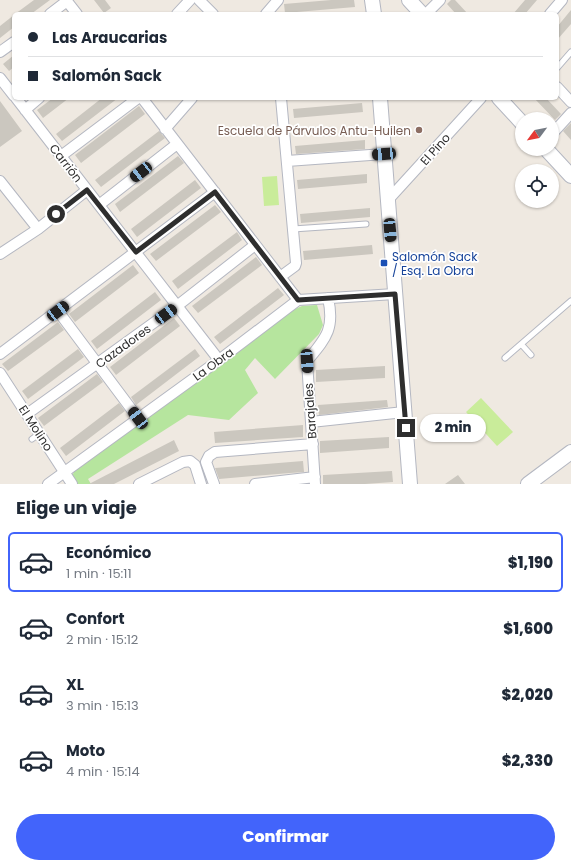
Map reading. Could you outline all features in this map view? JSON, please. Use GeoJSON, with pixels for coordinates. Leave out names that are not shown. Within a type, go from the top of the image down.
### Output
{"type":"FeatureCollection","features":[{"type":"Feature","properties":{"kind":"main road"},"geometry":{"type":"LineString","coordinates":[[372,0],[374,12]]}},
{"type":"Feature","properties":{"kind":"main road"},"geometry":{"type":"LineString","coordinates":[[409,0],[420,12]]}},
{"type":"Feature","properties":{"kind":"main road"},"geometry":{"type":"LineString","coordinates":[[380,100],[410,484]]}},
{"type":"Feature","properties":{"kind":"main road"},"geometry":{"type":"LineString","coordinates":[[501,100],[515,115]]}},
{"type":"Feature","properties":{"kind":"main road"},"geometry":{"type":"LineString","coordinates":[[552,156],[571,176]]}},
{"type":"Feature","properties":{"kind":"main road"},"geometry":{"type":"LineString","coordinates":[[528,484],[571,452]]}},
{"type":"Feature","properties":{"kind":"street"},"geometry":{"type":"LineString","coordinates":[[52,12],[66,0],[75,12]]}},
{"type":"Feature","properties":{"kind":"street"},"geometry":{"type":"LineString","coordinates":[[179,12],[190,0]]}},
{"type":"Feature","properties":{"kind":"street"},"geometry":{"type":"LineString","coordinates":[[199,0],[211,12]]}},
{"type":"Feature","properties":{"kind":"street"},"geometry":{"type":"LineString","coordinates":[[269,12],[278,0]]}},
{"type":"Feature","properties":{"kind":"street"},"geometry":{"type":"LineString","coordinates":[[428,12],[440,0]]}},
{"type":"Feature","properties":{"kind":"street"},"geometry":{"type":"LineString","coordinates":[[552,12],[562,0]]}},
{"type":"Feature","properties":{"kind":"street"},"geometry":{"type":"LineString","coordinates":[[0,52],[12,43]]}},
{"type":"Feature","properties":{"kind":"street","name":"Carrión"},"geometry":{"type":"LineString","coordinates":[[0,78],[12,93]]}},
{"type":"Feature","properties":{"kind":"street"},"geometry":{"type":"LineString","coordinates":[[559,89],[571,102]]}},
{"type":"Feature","properties":{"kind":"street","name":"Carrión"},"geometry":{"type":"LineString","coordinates":[[17,100],[219,360]]}},
{"type":"Feature","properties":{"kind":"street"},"geometry":{"type":"LineString","coordinates":[[25,110],[38,100]]}},
{"type":"Feature","properties":{"kind":"street"},"geometry":{"type":"LineString","coordinates":[[61,156],[135,100]]}},
{"type":"Feature","properties":{"kind":"street"},"geometry":{"type":"LineString","coordinates":[[144,100],[298,300],[395,294]]}},
{"type":"Feature","properties":{"kind":"street"},"geometry":{"type":"LineString","coordinates":[[165,128],[190,100]]}},
{"type":"Feature","properties":{"kind":"street"},"geometry":{"type":"LineString","coordinates":[[280,277],[296,264],[281,100]]}},
{"type":"Feature","properties":{"kind":"street","name":"El Pino"},"geometry":{"type":"LineString","coordinates":[[388,200],[479,100]]}},
{"type":"Feature","properties":{"kind":"street"},"geometry":{"type":"LineString","coordinates":[[559,127],[571,114]]}},
{"type":"Feature","properties":{"kind":"street"},"geometry":{"type":"LineString","coordinates":[[99,205],[177,144]]}},
{"type":"Feature","properties":{"kind":"street"},"geometry":{"type":"LineString","coordinates":[[287,161],[384,154]]}},
{"type":"Feature","properties":{"kind":"street"},"geometry":{"type":"LineString","coordinates":[[0,181],[38,228]]}},
{"type":"Feature","properties":{"kind":"street"},"geometry":{"type":"LineString","coordinates":[[0,254],[38,228],[87,190]]}},
{"type":"Feature","properties":{"kind":"street"},"geometry":{"type":"LineString","coordinates":[[0,354],[215,192]]}},
{"type":"Feature","properties":{"kind":"street","name":"Cazadores"},"geometry":{"type":"LineString","coordinates":[[27,414],[177,306],[255,245]]}},
{"type":"Feature","properties":{"kind":"street","name":"Barajales"},"geometry":{"type":"LineString","coordinates":[[315,481],[307,361],[322,342],[329,330],[331,313],[328,298]]}},
{"type":"Feature","properties":{"kind":"street","name":"La Obra"},"geometry":{"type":"LineString","coordinates":[[48,484],[219,360],[298,300]]}},
{"type":"Feature","properties":{"kind":"street"},"geometry":{"type":"LineString","coordinates":[[58,311],[138,418]]}},
{"type":"Feature","properties":{"kind":"street","name":"El Molino"},"geometry":{"type":"LineString","coordinates":[[0,373],[27,414],[36,436],[72,484]]}},
{"type":"Feature","properties":{"kind":"street"},"geometry":{"type":"LineString","coordinates":[[311,422],[404,412]]}},
{"type":"Feature","properties":{"kind":"street"},"geometry":{"type":"LineString","coordinates":[[214,484],[206,462],[209,456],[215,452],[312,444]]}},
{"type":"Feature","properties":{"kind":"street"},"geometry":{"type":"LineString","coordinates":[[139,484],[183,462],[190,461],[195,465],[201,484]]}},
{"type":"Feature","properties":{"kind":"street"},"geometry":{"type":"LineString","coordinates":[[255,484],[315,481]]}},
{"type":"Feature","properties":{"kind":"lane"},"geometry":{"type":"LineString","coordinates":[[559,66],[571,52]]}},
{"type":"Feature","properties":{"kind":"lane"},"geometry":{"type":"LineString","coordinates":[[293,230],[366,224]]}},
{"type":"Feature","properties":{"kind":"lane"},"geometry":{"type":"LineString","coordinates":[[505,358],[571,301]]}},
{"type":"Feature","properties":{"kind":"lane"},"geometry":{"type":"LineString","coordinates":[[521,344],[531,355]]}},
{"type":"Feature","properties":{"kind":"green space"},"geometry":{"type":"Polygon","coordinates":[[[277,176],[279,205],[264,206],[262,177],[277,176]]]}},
{"type":"Feature","properties":{"kind":"green space"},"geometry":{"type":"Polygon","coordinates":[[[317,305],[323,325],[319,334],[275,379],[255,358],[245,370],[258,393],[229,420],[188,415],[88,479],[91,484],[77,484],[72,476],[75,470],[293,310],[302,306],[317,305]]]}},
{"type":"Feature","properties":{"kind":"green space"},"geometry":{"type":"Polygon","coordinates":[[[481,398],[513,432],[497,446],[466,412],[481,398]]]}},
{"type":"Feature","properties":{"kind":"building"},"geometry":{"type":"Polygon","coordinates":[[[34,0],[50,0],[34,12],[18,12],[34,0]]]}},
{"type":"Feature","properties":{"kind":"building"},"geometry":{"type":"Polygon","coordinates":[[[94,0],[105,0],[111,8],[103,12],[94,0]]]}},
{"type":"Feature","properties":{"kind":"building"},"geometry":{"type":"Polygon","coordinates":[[[331,0],[354,0],[355,7],[285,12],[284,4],[331,0]]]}},
{"type":"Feature","properties":{"kind":"building"},"geometry":{"type":"Polygon","coordinates":[[[451,0],[455,0],[466,12],[454,12],[447,4],[451,0]]]}},
{"type":"Feature","properties":{"kind":"building"},"geometry":{"type":"Polygon","coordinates":[[[525,0],[537,0],[527,12],[515,12],[525,0]]]}},
{"type":"Feature","properties":{"kind":"building"},"geometry":{"type":"Polygon","coordinates":[[[571,10],[571,24],[559,38],[559,25],[571,10]]]}},
{"type":"Feature","properties":{"kind":"building"},"geometry":{"type":"Polygon","coordinates":[[[12,17],[12,29],[0,38],[0,26],[12,17]]]}},
{"type":"Feature","properties":{"kind":"building"},"geometry":{"type":"Polygon","coordinates":[[[12,57],[12,69],[9,71],[3,64],[12,57]]]}},
{"type":"Feature","properties":{"kind":"building"},"geometry":{"type":"Polygon","coordinates":[[[50,100],[66,100],[43,118],[37,110],[50,100]]]}},
{"type":"Feature","properties":{"kind":"building"},"geometry":{"type":"Polygon","coordinates":[[[99,100],[115,100],[62,141],[56,134],[99,100]]]}},
{"type":"Feature","properties":{"kind":"building"},"geometry":{"type":"Polygon","coordinates":[[[536,100],[548,100],[561,114],[559,116],[559,112],[547,112],[536,100]]]}},
{"type":"Feature","properties":{"kind":"building"},"geometry":{"type":"Polygon","coordinates":[[[0,101],[22,131],[0,147],[0,101]]]}},
{"type":"Feature","properties":{"kind":"building"},"geometry":{"type":"Polygon","coordinates":[[[362,103],[363,112],[294,118],[293,109],[362,103]]]}},
{"type":"Feature","properties":{"kind":"building"},"geometry":{"type":"Polygon","coordinates":[[[139,106],[145,114],[81,163],[75,155],[139,106]]]}},
{"type":"Feature","properties":{"kind":"building"},"geometry":{"type":"Polygon","coordinates":[[[571,123],[571,140],[563,131],[571,123]]]}},
{"type":"Feature","properties":{"kind":"building"},"geometry":{"type":"Polygon","coordinates":[[[159,131],[165,138],[101,187],[95,180],[159,131]]]}},
{"type":"Feature","properties":{"kind":"building"},"geometry":{"type":"Polygon","coordinates":[[[365,140],[365,149],[296,154],[295,146],[365,140]]]}},
{"type":"Feature","properties":{"kind":"building"},"geometry":{"type":"Polygon","coordinates":[[[178,156],[184,163],[120,212],[115,204],[178,156]]]}},
{"type":"Feature","properties":{"kind":"building"},"geometry":{"type":"Polygon","coordinates":[[[367,174],[367,183],[298,189],[297,180],[367,174]]]}},
{"type":"Feature","properties":{"kind":"building"},"geometry":{"type":"Polygon","coordinates":[[[195,180],[201,188],[137,237],[131,229],[195,180]]]}},
{"type":"Feature","properties":{"kind":"building"},"geometry":{"type":"Polygon","coordinates":[[[215,205],[221,212],[156,261],[150,254],[215,205]]]}},
{"type":"Feature","properties":{"kind":"building"},"geometry":{"type":"Polygon","coordinates":[[[370,208],[370,217],[301,223],[300,214],[370,208]]]}},
{"type":"Feature","properties":{"kind":"building"},"geometry":{"type":"Polygon","coordinates":[[[237,232],[242,240],[178,289],[172,281],[237,232]]]}},
{"type":"Feature","properties":{"kind":"building"},"geometry":{"type":"Polygon","coordinates":[[[372,245],[373,254],[304,260],[303,251],[372,245]]]}},
{"type":"Feature","properties":{"kind":"building"},"geometry":{"type":"Polygon","coordinates":[[[256,257],[262,265],[198,313],[192,306],[256,257]]]}},
{"type":"Feature","properties":{"kind":"building"},"geometry":{"type":"Polygon","coordinates":[[[133,265],[139,273],[75,322],[69,314],[133,265]]]}},
{"type":"Feature","properties":{"kind":"building"},"geometry":{"type":"Polygon","coordinates":[[[278,288],[284,295],[220,344],[214,337],[278,288]]]}},
{"type":"Feature","properties":{"kind":"building"},"geometry":{"type":"Polygon","coordinates":[[[155,292],[161,300],[97,349],[91,341],[155,292]]]}},
{"type":"Feature","properties":{"kind":"building"},"geometry":{"type":"Polygon","coordinates":[[[174,318],[180,326],[116,375],[110,367],[174,318]]]}},
{"type":"Feature","properties":{"kind":"building"},"geometry":{"type":"Polygon","coordinates":[[[58,322],[64,330],[8,371],[2,364],[58,322]]]}},
{"type":"Feature","properties":{"kind":"building"},"geometry":{"type":"Polygon","coordinates":[[[78,349],[84,357],[28,399],[22,391],[78,349]]]}},
{"type":"Feature","properties":{"kind":"building"},"geometry":{"type":"Polygon","coordinates":[[[195,349],[200,356],[136,405],[131,397],[195,349]]]}},
{"type":"Feature","properties":{"kind":"building"},"geometry":{"type":"Polygon","coordinates":[[[385,366],[385,378],[316,382],[316,370],[385,366]]]}},
{"type":"Feature","properties":{"kind":"building"},"geometry":{"type":"Polygon","coordinates":[[[97,374],[103,382],[44,426],[38,418],[97,374]]]}},
{"type":"Feature","properties":{"kind":"building"},"geometry":{"type":"Polygon","coordinates":[[[387,400],[388,407],[319,415],[318,405],[387,400]]]}},
{"type":"Feature","properties":{"kind":"building"},"geometry":{"type":"Polygon","coordinates":[[[119,403],[125,411],[66,456],[60,448],[119,403]]]}},
{"type":"Feature","properties":{"kind":"building"},"geometry":{"type":"Polygon","coordinates":[[[303,425],[303,437],[215,443],[214,432],[303,425]]]}},
{"type":"Feature","properties":{"kind":"building"},"geometry":{"type":"Polygon","coordinates":[[[389,437],[389,448],[320,453],[320,441],[389,437]]]}},
{"type":"Feature","properties":{"kind":"building"},"geometry":{"type":"Polygon","coordinates":[[[174,440],[179,451],[114,484],[89,484],[174,440]]]}},
{"type":"Feature","properties":{"kind":"building"},"geometry":{"type":"Polygon","coordinates":[[[303,461],[304,472],[219,479],[215,468],[303,461]]]}},
{"type":"Feature","properties":{"kind":"building"},"geometry":{"type":"Polygon","coordinates":[[[392,471],[393,482],[323,484],[323,475],[392,471]]]}},
{"type":"Feature","properties":{"kind":"building"},"geometry":{"type":"Polygon","coordinates":[[[458,475],[465,484],[445,484],[458,475]]]}},
{"type":"Feature","properties":{"kind":"place","name":"Escuela de Párvulos Antu-Huilen"},"geometry":{"type":"Point","coordinates":[419,130]}},
{"type":"Feature","properties":{"kind":"place","name":"Salomón Sack / Esq. La Obra"},"geometry":{"type":"Point","coordinates":[384,263]}},
{"type":"Feature","properties":{"kind":"route"},"geometry":{"type":"LineString","coordinates":[[56,214],[87,190],[136,252],[215,192],[298,300],[395,294],[406,428]]}}]}
